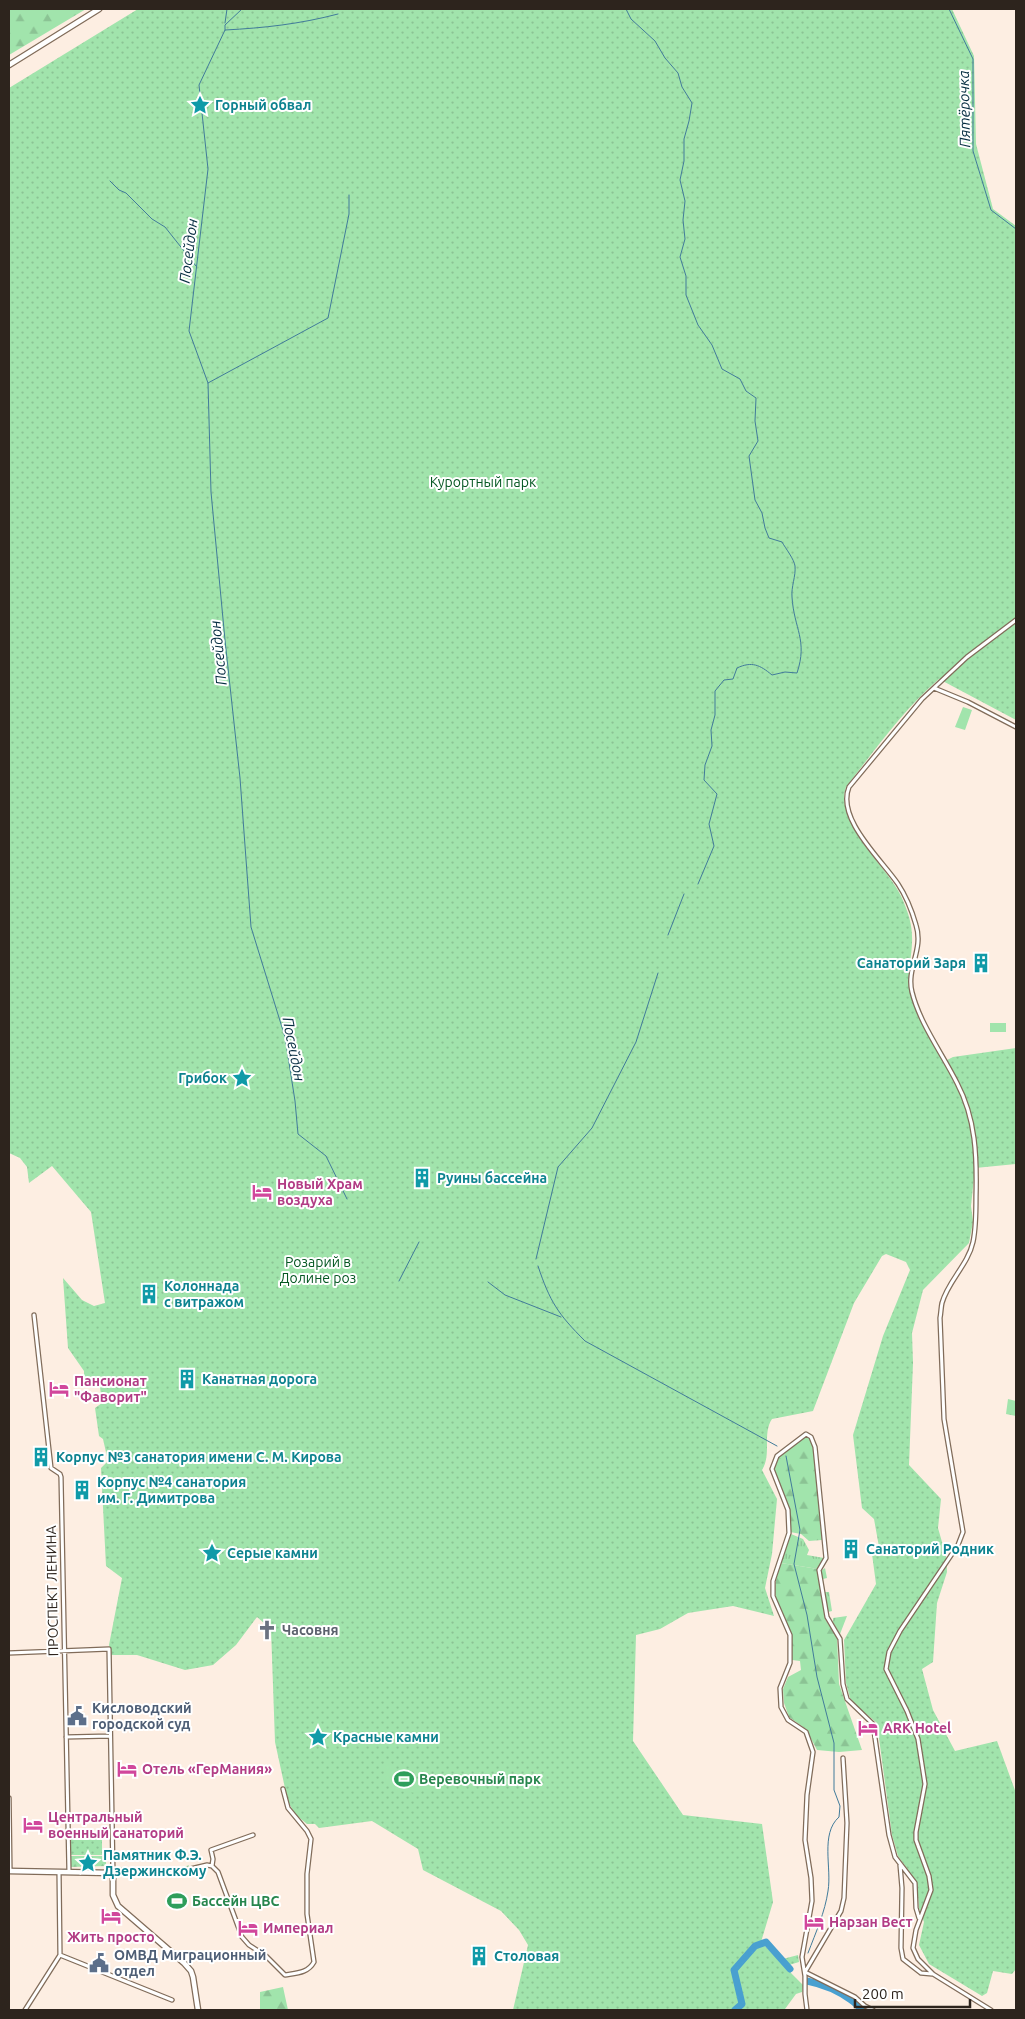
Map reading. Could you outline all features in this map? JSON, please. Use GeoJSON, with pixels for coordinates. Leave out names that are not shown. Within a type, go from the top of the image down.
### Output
{"type":"FeatureCollection","features":[{"type":"Feature","properties":{"kind":"main road"},"geometry":{"type":"LineString","coordinates":[[9,65],[99,9]]}},
{"type":"Feature","properties":{"kind":"main road"},"geometry":{"type":"LineString","coordinates":[[9,1871],[112,1872],[113,1894],[118,1906],[188,1966],[193,1977],[198,2010]]}},
{"type":"Feature","properties":{"kind":"street"},"geometry":{"type":"LineString","coordinates":[[991,2010],[933,1974],[918,1960],[913,1948],[913,1942],[930,1890],[929,1876],[916,1840],[926,1784],[918,1739],[907,1710],[886,1669],[889,1652],[900,1631],[958,1545],[963,1532],[944,1419],[940,1318],[942,1302],[963,1265],[972,1243],[976,1212],[977,1158],[969,1109],[928,1029],[912,991],[912,970],[919,947],[916,925],[898,884],[874,855],[855,825],[846,800],[849,787],[909,713],[933,688],[968,657],[1016,620]]}},
{"type":"Feature","properties":{"kind":"street"},"geometry":{"type":"LineString","coordinates":[[933,688],[968,702],[1016,727]]}},
{"type":"Feature","properties":{"kind":"street","name":"ПРОСПЕКТ ЛЕНИНА"},"geometry":{"type":"LineString","coordinates":[[34,1316],[51,1468],[60,1474],[61,1478],[69,1872]]}},
{"type":"Feature","properties":{"kind":"street"},"geometry":{"type":"LineString","coordinates":[[807,2010],[805,1972],[802,1957],[812,1902],[811,1878],[805,1840],[813,1752],[806,1732],[788,1720],[781,1707],[780,1688],[790,1662],[790,1635],[773,1596],[773,1581],[789,1533],[788,1510],[772,1469],[777,1456],[806,1434],[811,1437],[815,1447],[826,1558],[819,1570],[827,1617],[840,1639],[843,1684],[847,1699],[873,1724],[889,1835],[895,1857],[915,1883],[916,1908],[920,1920]]}},
{"type":"Feature","properties":{"kind":"street"},"geometry":{"type":"LineString","coordinates":[[9,1653],[109,1649],[112,1872],[173,1874],[202,1866],[212,1866],[218,1872],[245,1941],[266,1956],[285,1975],[304,1972],[314,1962],[307,1914],[307,1874],[310,1839],[307,1831],[288,1808],[283,1789]]}},
{"type":"Feature","properties":{"kind":"street"},"geometry":{"type":"LineString","coordinates":[[66,1737],[110,1736]]}},
{"type":"Feature","properties":{"kind":"street"},"geometry":{"type":"LineString","coordinates":[[805,1972],[841,1911],[844,1898],[848,1824],[842,1758]]}},
{"type":"Feature","properties":{"kind":"street"},"geometry":{"type":"LineString","coordinates":[[9,1798],[9,1871]]}},
{"type":"Feature","properties":{"kind":"street"},"geometry":{"type":"LineString","coordinates":[[212,1866],[211,1850],[253,1835]]}},
{"type":"Feature","properties":{"kind":"street"},"geometry":{"type":"LineString","coordinates":[[900,1864],[902,1888],[901,1948],[903,1959],[921,1973],[933,1974]]}},
{"type":"Feature","properties":{"kind":"street"},"geometry":{"type":"LineString","coordinates":[[25,2010],[60,1955],[59,1872]]}},
{"type":"Feature","properties":{"kind":"street"},"geometry":{"type":"LineString","coordinates":[[60,1955],[172,2000]]}},
{"type":"Feature","properties":{"kind":"street"},"geometry":{"type":"LineString","coordinates":[[805,1972],[855,1997],[873,2010]]}},
{"type":"Feature","properties":{"kind":"green space"},"geometry":{"type":"Polygon","coordinates":[[[9,9],[86,9],[9,55],[9,9]]]}},
{"type":"Feature","properties":{"kind":"green space","name":"Курортный парк"},"geometry":{"type":"Polygon","coordinates":[[[138,9],[952,9],[974,56],[976,144],[993,209],[1016,226],[1016,720],[939,679],[901,717],[846,787],[844,801],[854,829],[894,884],[907,911],[912,939],[909,982],[913,1003],[943,1062],[953,1057],[1016,1048],[1016,1164],[975,1168],[971,1206],[973,1222],[969,1243],[923,1290],[912,1333],[913,1363],[909,1465],[941,1499],[938,1528],[946,1556],[947,1572],[937,1603],[933,1662],[922,1669],[933,1710],[955,1751],[997,1741],[1016,1793],[1016,1969],[1012,1974],[993,1971],[987,1993],[982,1996],[929,1964],[919,1945],[924,1922],[919,1908],[917,1882],[898,1856],[892,1835],[877,1723],[850,1698],[846,1683],[844,1640],[876,1584],[872,1554],[879,1547],[874,1519],[862,1508],[853,1435],[883,1336],[910,1270],[906,1262],[886,1254],[882,1256],[854,1303],[813,1411],[772,1419],[769,1425],[765,1464],[762,1470],[777,1499],[772,1554],[765,1588],[774,1616],[733,1606],[688,1613],[660,1629],[636,1635],[633,1741],[683,1815],[762,1824],[773,1902],[761,1942],[779,1960],[798,1955],[799,1962],[789,1965],[791,1973],[803,1985],[802,1992],[796,1994],[785,2009],[787,2010],[513,2010],[528,1945],[519,1930],[501,1911],[423,1870],[418,1849],[372,1821],[319,1828],[315,1824],[307,1824],[296,1815],[288,1802],[275,1742],[271,1629],[257,1617],[236,1645],[213,1665],[185,1670],[137,1655],[111,1655],[109,1645],[122,1578],[106,1566],[101,1468],[108,1461],[103,1439],[99,1436],[95,1408],[102,1403],[99,1379],[84,1377],[84,1371],[68,1348],[63,1278],[82,1300],[94,1306],[105,1303],[91,1212],[52,1166],[29,1183],[27,1167],[20,1158],[9,1153],[9,88],[138,9]]]}},
{"type":"Feature","properties":{"kind":"green space"},"geometry":{"type":"Polygon","coordinates":[[[963,707],[972,710],[965,730],[955,727],[963,707]]]}},
{"type":"Feature","properties":{"kind":"green space"},"geometry":{"type":"Polygon","coordinates":[[[990,1023],[1006,1023],[1006,1032],[990,1032],[990,1023]]]}},
{"type":"Feature","properties":{"kind":"green space"},"geometry":{"type":"Polygon","coordinates":[[[1008,1399],[1016,1401],[1016,1416],[1006,1414],[1008,1399]]]}},
{"type":"Feature","properties":{"kind":"green space"},"geometry":{"type":"Polygon","coordinates":[[[806,1436],[810,1438],[814,1448],[822,1540],[809,1541],[801,1534],[790,1532],[789,1509],[773,1469],[774,1463],[781,1454],[806,1436]]]}},
{"type":"Feature","properties":{"kind":"green space"},"geometry":{"type":"Polygon","coordinates":[[[791,1534],[803,1539],[809,1550],[807,1555],[824,1558],[818,1569],[781,1563],[791,1534]]]}},
{"type":"Feature","properties":{"kind":"green space"},"geometry":{"type":"Polygon","coordinates":[[[781,1563],[818,1569],[825,1619],[837,1638],[839,1684],[862,1750],[839,1752],[817,1750],[806,1729],[789,1717],[784,1703],[783,1689],[788,1677],[801,1670],[800,1661],[792,1660],[791,1636],[776,1600],[775,1585],[781,1563]]]}},
{"type":"Feature","properties":{"kind":"green space"},"geometry":{"type":"Polygon","coordinates":[[[825,1568],[827,1578],[823,1579],[825,1592],[829,1592],[832,1611],[828,1612],[821,1571],[825,1568]]]}},
{"type":"Feature","properties":{"kind":"green space"},"geometry":{"type":"Polygon","coordinates":[[[847,1616],[840,1634],[833,1622],[833,1618],[847,1616]]]}},
{"type":"Feature","properties":{"kind":"green space","name":"Веревочный парк"},"geometry":{"type":"Polygon","coordinates":[[[391,1764],[408,1776],[429,1780],[433,1788],[416,1793],[392,1790],[386,1782],[385,1766],[391,1764]]]}},
{"type":"Feature","properties":{"kind":"green space"},"geometry":{"type":"Polygon","coordinates":[[[70,1833],[102,1833],[102,1855],[70,1855],[70,1833]]]}},
{"type":"Feature","properties":{"kind":"green space"},"geometry":{"type":"Polygon","coordinates":[[[70,1856],[106,1856],[106,1866],[70,1867],[70,1856]]]}},
{"type":"Feature","properties":{"kind":"green space"},"geometry":{"type":"Polygon","coordinates":[[[189,1865],[188,1868],[181,1870],[119,1869],[117,1867],[181,1868],[189,1865]]]}},
{"type":"Feature","properties":{"kind":"green space"},"geometry":{"type":"Polygon","coordinates":[[[283,1987],[288,2010],[260,2010],[260,1992],[283,1987]]]}},
{"type":"Feature","properties":{"kind":"waterway"},"geometry":{"type":"LineString","coordinates":[[225,23],[227,9]]}},
{"type":"Feature","properties":{"kind":"waterway"},"geometry":{"type":"LineString","coordinates":[[225,30],[225,25],[242,9]]}},
{"type":"Feature","properties":{"kind":"waterway"},"geometry":{"type":"LineString","coordinates":[[626,9],[631,19],[655,41],[665,58],[678,73],[682,87],[692,103],[684,139],[684,161],[680,180],[685,201],[683,220],[685,239],[680,257],[686,276],[686,295],[698,325],[712,345],[722,369],[740,379],[746,391],[756,398],[755,421],[758,441],[749,456],[755,500],[762,513],[769,538],[782,542],[792,557],[795,566],[792,597],[801,643],[800,662],[797,673],[785,672],[772,675],[756,665],[742,666],[737,668],[733,679],[724,680],[715,691],[715,715],[711,730],[712,746],[705,765],[704,780],[717,794],[709,824],[714,846],[698,884]]}},
{"type":"Feature","properties":{"kind":"waterway","name":"Пятёрочка"},"geometry":{"type":"LineString","coordinates":[[949,9],[973,59],[973,151],[991,210],[1016,229]]}},
{"type":"Feature","properties":{"kind":"waterway","name":"Посейдон"},"geometry":{"type":"LineString","coordinates":[[338,14],[282,25],[225,30],[199,85],[208,169],[189,331],[208,383],[211,492],[240,778],[251,927],[285,1037],[298,1134],[326,1156],[347,1199]]}},
{"type":"Feature","properties":{"kind":"waterway"},"geometry":{"type":"LineString","coordinates":[[110,181],[119,190],[126,193],[152,219],[165,227],[196,266]]}},
{"type":"Feature","properties":{"kind":"waterway"},"geometry":{"type":"LineString","coordinates":[[208,383],[328,318],[349,214],[349,195]]}},
{"type":"Feature","properties":{"kind":"waterway"},"geometry":{"type":"LineString","coordinates":[[668,935],[684,894]]}},
{"type":"Feature","properties":{"kind":"waterway"},"geometry":{"type":"LineString","coordinates":[[536,1259],[558,1167],[592,1128],[636,1042],[658,973]]}},
{"type":"Feature","properties":{"kind":"waterway"},"geometry":{"type":"LineString","coordinates":[[399,1281],[419,1242]]}},
{"type":"Feature","properties":{"kind":"waterway"},"geometry":{"type":"LineString","coordinates":[[538,1266],[551,1298],[561,1315],[585,1341],[777,1446]]}},
{"type":"Feature","properties":{"kind":"waterway"},"geometry":{"type":"LineString","coordinates":[[488,1282],[505,1295],[561,1317]]}},
{"type":"Feature","properties":{"kind":"waterway"},"geometry":{"type":"LineString","coordinates":[[786,1456],[800,1530],[794,1564],[807,1615],[817,1677],[834,1743],[834,1790],[840,1806],[839,1817],[833,1824],[828,1842],[829,1882],[827,1899],[808,1953]]}},
{"type":"Feature","properties":{"kind":"waterway"},"geometry":{"type":"LineString","coordinates":[[735,2010],[742,2004],[734,1970],[755,1946],[766,1942],[790,1969]]}},
{"type":"Feature","properties":{"kind":"waterway"},"geometry":{"type":"LineString","coordinates":[[807,1981],[836,1991],[853,2001],[863,2010]]}},
{"type":"Feature","properties":{"kind":"place","name":"Горный обвал"},"geometry":{"type":"Point","coordinates":[200,105]}},
{"type":"Feature","properties":{"kind":"place","name":"Санаторий Заря"},"geometry":{"type":"Point","coordinates":[981,963]}},
{"type":"Feature","properties":{"kind":"place","name":"Грибок"},"geometry":{"type":"Point","coordinates":[242,1078]}},
{"type":"Feature","properties":{"kind":"place","name":"Руины бассейна"},"geometry":{"type":"Point","coordinates":[422,1178]}},
{"type":"Feature","properties":{"kind":"place","name":"Новый Храм воздуха"},"geometry":{"type":"Point","coordinates":[262,1192]}},
{"type":"Feature","properties":{"kind":"place","name":"Колоннада с витражом"},"geometry":{"type":"Point","coordinates":[149,1294]}},
{"type":"Feature","properties":{"kind":"place","name":"Канатная дорога"},"geometry":{"type":"Point","coordinates":[187,1379]}},
{"type":"Feature","properties":{"kind":"place","name":"Пансионат \"Фаворит\""},"geometry":{"type":"Point","coordinates":[59,1389]}},
{"type":"Feature","properties":{"kind":"place","name":"Корпус №3 санатория имени С. М. Кирова"},"geometry":{"type":"Point","coordinates":[41,1457]}},
{"type":"Feature","properties":{"kind":"place","name":"Корпус №4 санатория им. Г. Димитрова"},"geometry":{"type":"Point","coordinates":[82,1490]}},
{"type":"Feature","properties":{"kind":"place","name":"Санаторий Родник"},"geometry":{"type":"Point","coordinates":[851,1549]}},
{"type":"Feature","properties":{"kind":"place","name":"Серые камни"},"geometry":{"type":"Point","coordinates":[212,1553]}},
{"type":"Feature","properties":{"kind":"place","name":"Часовня"},"geometry":{"type":"Point","coordinates":[267,1630]}},
{"type":"Feature","properties":{"kind":"place","name":"Кисловодский городской суд"},"geometry":{"type":"Point","coordinates":[77,1716]}},
{"type":"Feature","properties":{"kind":"place","name":"ARK Hotel"},"geometry":{"type":"Point","coordinates":[868,1728]}},
{"type":"Feature","properties":{"kind":"place","name":"Красные камни"},"geometry":{"type":"Point","coordinates":[318,1737]}},
{"type":"Feature","properties":{"kind":"place","name":"Отель «ГерМания»"},"geometry":{"type":"Point","coordinates":[127,1769]}},
{"type":"Feature","properties":{"kind":"place","name":"Веревочный парк"},"geometry":{"type":"Point","coordinates":[404,1779]}},
{"type":"Feature","properties":{"kind":"place","name":"Центральный военный санаторий"},"geometry":{"type":"Point","coordinates":[33,1825]}},
{"type":"Feature","properties":{"kind":"place","name":"Памятник Ф.Э. Дзержинскому"},"geometry":{"type":"Point","coordinates":[88,1863]}},
{"type":"Feature","properties":{"kind":"place","name":"Бассейн ЦВС"},"geometry":{"type":"Point","coordinates":[177,1901]}},
{"type":"Feature","properties":{"kind":"place","name":"Жить просто"},"geometry":{"type":"Point","coordinates":[111,1916]}},
{"type":"Feature","properties":{"kind":"place","name":"Нарзан Вест"},"geometry":{"type":"Point","coordinates":[814,1922]}},
{"type":"Feature","properties":{"kind":"place","name":"Империал"},"geometry":{"type":"Point","coordinates":[248,1928]}},
{"type":"Feature","properties":{"kind":"place","name":"Столовая"},"geometry":{"type":"Point","coordinates":[479,1956]}},
{"type":"Feature","properties":{"kind":"place","name":"ОМВД Миграционный отдел"},"geometry":{"type":"Point","coordinates":[99,1963]}},
{"type":"Feature","properties":{"kind":"park label","name":"Розарий в Долине роз"},"geometry":{"type":"Point","coordinates":[318,1270]}}]}
